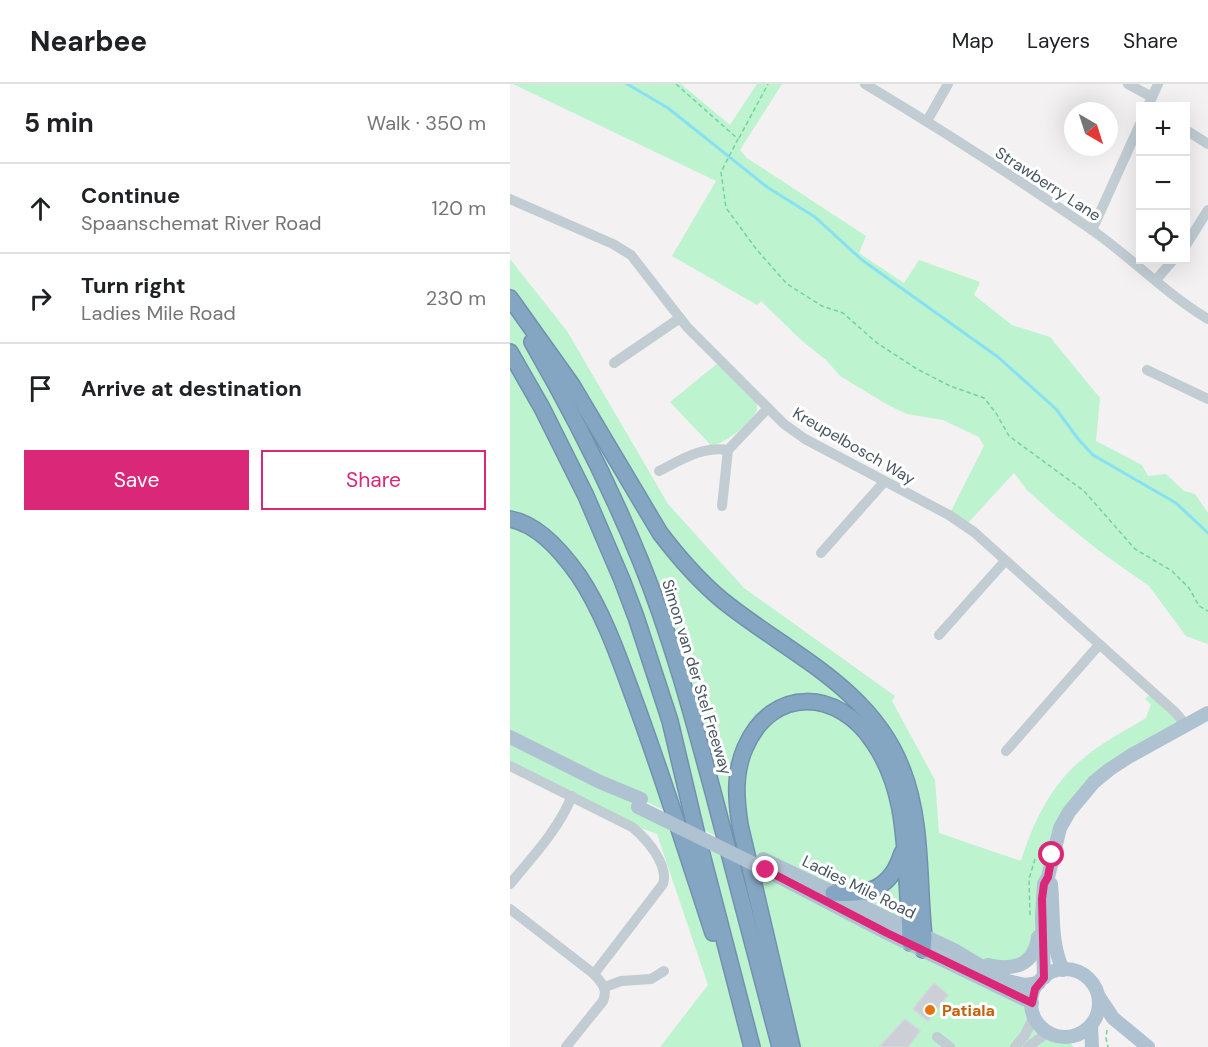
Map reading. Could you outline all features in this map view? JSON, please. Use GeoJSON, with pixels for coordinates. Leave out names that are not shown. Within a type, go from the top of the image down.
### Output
{"type":"FeatureCollection","features":[{"type":"Feature","properties":{"kind":"highway"},"geometry":{"type":"LineString","coordinates":[[510,298],[572,385],[660,533],[676,554],[702,582],[724,601],[853,696],[874,719],[885,736],[902,768],[912,802],[917,940]]}},
{"type":"Feature","properties":{"kind":"highway","name":"Simon van der Stel Freeway"},"geometry":{"type":"LineString","coordinates":[[510,306],[558,387],[587,442],[653,595],[693,716],[780,1047]]}},
{"type":"Feature","properties":{"kind":"highway"},"geometry":{"type":"LineString","coordinates":[[510,352],[542,408],[586,496],[636,617],[670,721],[697,836],[752,1047]]}},
{"type":"Feature","properties":{"kind":"highway"},"geometry":{"type":"LineString","coordinates":[[510,519],[530,526],[554,546],[567,561],[589,592],[608,633],[643,722],[752,1047]]}},
{"type":"Feature","properties":{"kind":"highway"},"geometry":{"type":"LineString","coordinates":[[792,1047],[738,811],[736,790],[741,759],[750,739],[765,718],[778,708],[793,702],[809,701],[838,708],[864,729],[874,743],[892,778],[901,811],[917,940]]}},
{"type":"Feature","properties":{"kind":"highway"},"geometry":{"type":"LineString","coordinates":[[833,893],[860,893],[882,886],[896,869],[904,843]]}},
{"type":"Feature","properties":{"kind":"main road"},"geometry":{"type":"LineString","coordinates":[[971,961],[1002,968],[1018,966],[1034,953],[1036,919],[1060,828],[1079,797],[1110,769],[1208,713]]}},
{"type":"Feature","properties":{"kind":"main road","name":"Ladies Mile Road"},"geometry":{"type":"LineString","coordinates":[[510,737],[917,940],[954,950],[1004,980],[1024,985],[1041,980]]}},
{"type":"Feature","properties":{"kind":"main road","name":"Ladies Mile Road"},"geometry":{"type":"LineString","coordinates":[[764,865],[833,893],[1033,1009]]}},
{"type":"Feature","properties":{"kind":"main road"},"geometry":{"type":"LineString","coordinates":[[1048,877],[1052,885],[1054,947],[1063,970]]}},
{"type":"Feature","properties":{"kind":"main road"},"geometry":{"type":"LineString","coordinates":[[1036,919],[1041,980],[1033,1009],[1042,1028],[1070,1042],[1092,1024],[1099,1010],[1099,997]]}},
{"type":"Feature","properties":{"kind":"main road"},"geometry":{"type":"LineString","coordinates":[[1041,980],[1063,970],[1083,975],[1093,984],[1113,1018],[1148,1047]]}},
{"type":"Feature","properties":{"kind":"main road"},"geometry":{"type":"LineString","coordinates":[[1092,1024],[1092,1047]]}},
{"type":"Feature","properties":{"kind":"main road"},"geometry":{"type":"LineString","coordinates":[[1092,1024],[1116,1029],[1136,1047]]}},
{"type":"Feature","properties":{"kind":"street","name":"Strawberry Lane"},"geometry":{"type":"LineString","coordinates":[[865,84],[927,121],[1092,230],[1174,296],[1208,319]]}},
{"type":"Feature","properties":{"kind":"street"},"geometry":{"type":"LineString","coordinates":[[927,121],[948,84]]}},
{"type":"Feature","properties":{"kind":"street"},"geometry":{"type":"LineString","coordinates":[[1128,84],[1150,102],[1158,84]]}},
{"type":"Feature","properties":{"kind":"street"},"geometry":{"type":"LineString","coordinates":[[1092,230],[1136,133]]}},
{"type":"Feature","properties":{"kind":"street"},"geometry":{"type":"LineString","coordinates":[[1190,133],[1208,144]]}},
{"type":"Feature","properties":{"kind":"street","name":"Kreupelbosch Way"},"geometry":{"type":"LineString","coordinates":[[510,200],[623,249],[641,267],[680,318],[784,424],[965,526],[1175,712],[1186,725]]}},
{"type":"Feature","properties":{"kind":"street"},"geometry":{"type":"LineString","coordinates":[[1190,237],[1208,210]]}},
{"type":"Feature","properties":{"kind":"street"},"geometry":{"type":"LineString","coordinates":[[1156,280],[1170,264]]}},
{"type":"Feature","properties":{"kind":"street"},"geometry":{"type":"LineString","coordinates":[[614,363],[680,318]]}},
{"type":"Feature","properties":{"kind":"street"},"geometry":{"type":"LineString","coordinates":[[1147,370],[1208,399]]}},
{"type":"Feature","properties":{"kind":"street"},"geometry":{"type":"LineString","coordinates":[[722,506],[728,450],[768,408]]}},
{"type":"Feature","properties":{"kind":"street"},"geometry":{"type":"LineString","coordinates":[[659,471],[703,451],[717,448],[728,450]]}},
{"type":"Feature","properties":{"kind":"street"},"geometry":{"type":"LineString","coordinates":[[821,553],[884,482]]}},
{"type":"Feature","properties":{"kind":"street"},"geometry":{"type":"LineString","coordinates":[[939,635],[1005,561]]}},
{"type":"Feature","properties":{"kind":"street"},"geometry":{"type":"LineString","coordinates":[[1006,751],[1099,645]]}},
{"type":"Feature","properties":{"kind":"street"},"geometry":{"type":"LineString","coordinates":[[510,766],[625,822],[638,831],[659,860],[665,878],[663,884],[594,974]]}},
{"type":"Feature","properties":{"kind":"street"},"geometry":{"type":"LineString","coordinates":[[510,884],[556,827],[572,796]]}},
{"type":"Feature","properties":{"kind":"street"},"geometry":{"type":"LineString","coordinates":[[510,909],[594,974],[605,987],[606,994],[603,1001],[566,1047]]}},
{"type":"Feature","properties":{"kind":"street"},"geometry":{"type":"LineString","coordinates":[[605,987],[621,981],[651,979],[664,971]]}},
{"type":"Feature","properties":{"kind":"street"},"geometry":{"type":"LineString","coordinates":[[1015,1047],[1025,1035],[1033,1009]]}},
{"type":"Feature","properties":{"kind":"street"},"geometry":{"type":"LineString","coordinates":[[1028,1047],[1048,1032]]}},
{"type":"Feature","properties":{"kind":"street"},"geometry":{"type":"LineString","coordinates":[[937,1037],[951,1047]]}},
{"type":"Feature","properties":{"kind":"path"},"geometry":{"type":"LineString","coordinates":[[676,84],[738,139]]}},
{"type":"Feature","properties":{"kind":"path"},"geometry":{"type":"LineString","coordinates":[[768,84],[721,172],[726,208],[757,250],[787,284],[822,306],[843,313],[877,343],[917,369],[950,386],[984,398],[1009,436],[1084,491],[1135,549],[1172,571],[1189,588],[1198,606],[1208,610]]}},
{"type":"Feature","properties":{"kind":"path"},"geometry":{"type":"LineString","coordinates":[[1035,859],[1028,891],[1036,919]]}},
{"type":"Feature","properties":{"kind":"path"},"geometry":{"type":"LineString","coordinates":[[1107,1030],[1108,1047]]}},
{"type":"Feature","properties":{"kind":"green space"},"geometry":{"type":"Polygon","coordinates":[[[513,84],[681,84],[730,125],[757,84],[782,84],[740,150],[747,158],[866,236],[859,253],[904,283],[919,260],[980,282],[974,295],[1012,325],[1050,337],[1100,398],[1096,441],[1142,465],[1148,476],[1166,474],[1184,491],[1195,494],[1208,513],[1208,644],[1186,636],[1149,586],[1102,553],[1057,517],[1027,490],[1014,473],[965,526],[949,515],[984,446],[979,437],[943,420],[907,414],[888,405],[840,376],[826,360],[801,340],[761,301],[757,305],[672,256],[716,181],[513,84]]]}},
{"type":"Feature","properties":{"kind":"green space"},"geometry":{"type":"Polygon","coordinates":[[[510,259],[567,331],[668,504],[744,588],[895,696],[892,701],[935,780],[939,833],[1021,861],[1043,807],[1059,783],[1079,762],[1111,738],[1146,718],[1151,704],[1145,699],[1152,692],[1186,725],[1130,756],[1069,812],[1037,947],[1018,966],[971,961],[641,799],[604,785],[638,807],[1032,1009],[1037,1021],[1045,1030],[1061,1037],[1068,1037],[1073,1047],[660,1047],[708,985],[657,834],[625,822],[510,766],[510,259]]]}},
{"type":"Feature","properties":{"kind":"green space"},"geometry":{"type":"Polygon","coordinates":[[[718,363],[757,403],[757,410],[736,433],[723,442],[710,446],[670,402],[718,363]]]}},
{"type":"Feature","properties":{"kind":"building"},"geometry":{"type":"Polygon","coordinates":[[[934,983],[948,995],[928,1021],[913,1009],[934,983]]]}},
{"type":"Feature","properties":{"kind":"building"},"geometry":{"type":"Polygon","coordinates":[[[905,1019],[920,1031],[908,1047],[879,1047],[905,1019]]]}},
{"type":"Feature","properties":{"kind":"waterway"},"geometry":{"type":"LineString","coordinates":[[627,84],[668,108],[767,187],[815,217],[862,260],[998,357],[1056,409],[1093,455],[1176,503],[1208,533]]}},
{"type":"Feature","properties":{"kind":"place","name":"Patiala"},"geometry":{"type":"Point","coordinates":[930,1010]}},
{"type":"Feature","properties":{"kind":"route"},"geometry":{"type":"LineString","coordinates":[[766,870],[887,933],[1032,1003],[1035,989],[1044,978],[1042,899],[1052,855]]}}]}
